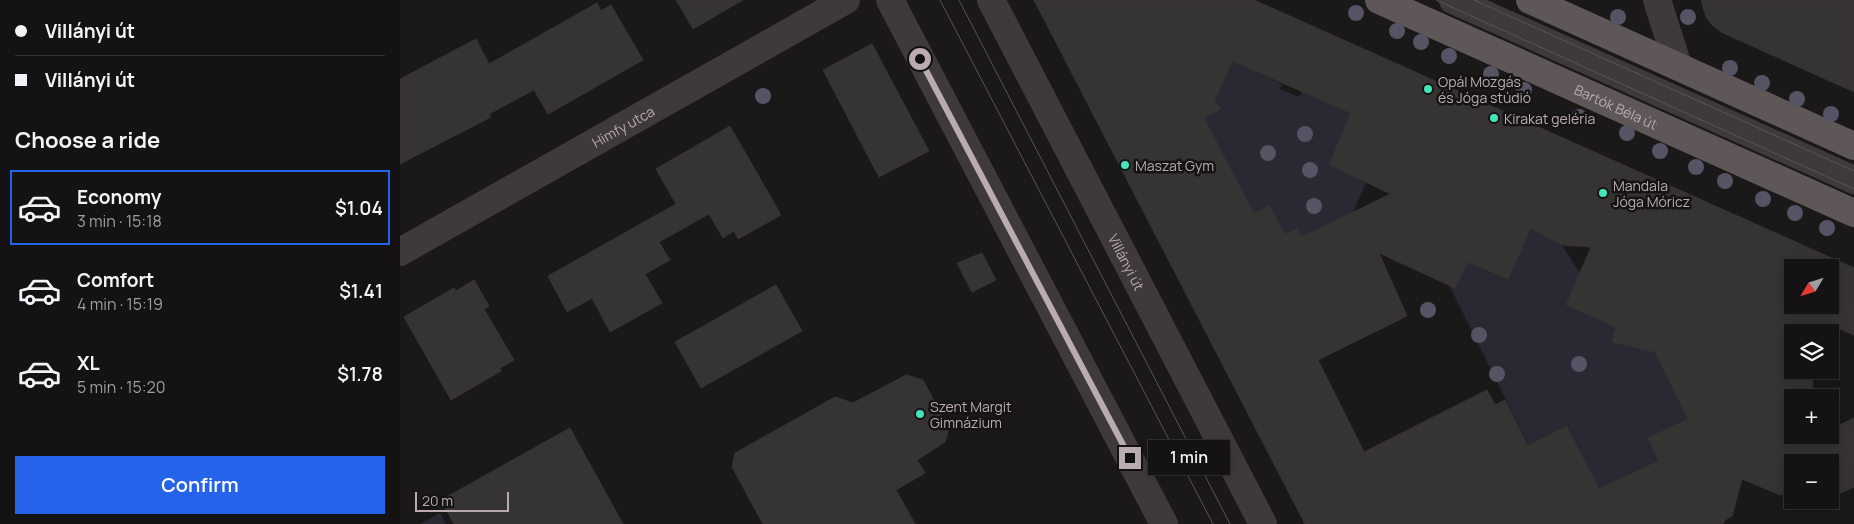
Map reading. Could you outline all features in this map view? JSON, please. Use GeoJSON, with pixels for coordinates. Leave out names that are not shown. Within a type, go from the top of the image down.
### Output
{"type":"FeatureCollection","features":[{"type":"Feature","properties":{"kind":"main road","name":"Bartók Béla út"},"geometry":{"type":"LineString","coordinates":[[1379,0],[1854,213]]}},
{"type":"Feature","properties":{"kind":"main road"},"geometry":{"type":"LineString","coordinates":[[1530,0],[1854,146]]}},
{"type":"Feature","properties":{"kind":"street","name":"Himfy utca"},"geometry":{"type":"LineString","coordinates":[[400,252],[846,0]]}},
{"type":"Feature","properties":{"kind":"street"},"geometry":{"type":"LineString","coordinates":[[890,0],[1164,524]]}},
{"type":"Feature","properties":{"kind":"street","name":"Villányi út"},"geometry":{"type":"LineString","coordinates":[[991,0],[1263,524]]}},
{"type":"Feature","properties":{"kind":"street"},"geometry":{"type":"LineString","coordinates":[[1453,0],[1854,180]]}},
{"type":"Feature","properties":{"kind":"street"},"geometry":{"type":"LineString","coordinates":[[1657,0],[1678,66]]}},
{"type":"Feature","properties":{"kind":"shaded area"},"geometry":{"type":"Polygon","coordinates":[[[1232,61],[1282,84],[1280,89],[1299,97],[1302,91],[1351,113],[1329,165],[1366,183],[1353,212],[1301,237],[1296,229],[1285,234],[1269,206],[1225,229],[1234,175],[1222,152],[1194,166],[1195,124],[1221,109],[1214,102],[1232,61]]]}},
{"type":"Feature","properties":{"kind":"shaded area"},"geometry":{"type":"Polygon","coordinates":[[[1525,224],[1562,245],[1580,273],[1566,305],[1616,327],[1612,342],[1655,352],[1688,419],[1648,438],[1659,461],[1603,497],[1568,426],[1529,446],[1449,285],[1455,288],[1468,262],[1508,279],[1523,246],[1525,224]]]}},
{"type":"Feature","properties":{"kind":"shaded area"},"geometry":{"type":"Polygon","coordinates":[[[440,513],[446,524],[420,524],[440,513]]]}},
{"type":"Feature","properties":{"kind":"building"},"geometry":{"type":"Polygon","coordinates":[[[676,0],[743,0],[693,29],[676,0]]]}},
{"type":"Feature","properties":{"kind":"building"},"geometry":{"type":"Polygon","coordinates":[[[1034,0],[1254,0],[1834,259],[1784,259],[1784,314],[1839,314],[1839,261],[1854,268],[1854,335],[1839,329],[1839,324],[1784,324],[1784,379],[1813,379],[1814,389],[1784,389],[1784,444],[1839,444],[1839,425],[1854,418],[1854,487],[1839,494],[1839,454],[1784,454],[1784,493],[1780,495],[1742,479],[1732,516],[1725,520],[1723,524],[1305,524],[1034,0]],[[1232,61],[1214,102],[1221,109],[1204,118],[1254,214],[1269,206],[1285,234],[1297,229],[1301,237],[1391,194],[1329,165],[1351,113],[1232,61]],[[1531,228],[1508,279],[1468,262],[1455,288],[1379,253],[1407,316],[1318,360],[1364,452],[1487,390],[1495,405],[1505,400],[1528,446],[1567,426],[1599,489],[1659,461],[1648,438],[1688,419],[1655,352],[1612,342],[1616,327],[1566,305],[1591,247],[1562,245],[1531,228]]]}},
{"type":"Feature","properties":{"kind":"building"},"geometry":{"type":"Polygon","coordinates":[[[1701,0],[1854,0],[1854,92],[1721,32],[1706,17],[1701,0]]]}},
{"type":"Feature","properties":{"kind":"building"},"geometry":{"type":"Polygon","coordinates":[[[597,3],[601,11],[611,5],[643,60],[548,114],[534,90],[489,114],[491,117],[400,164],[400,79],[476,39],[489,64],[597,3]]]}},
{"type":"Feature","properties":{"kind":"building"},"geometry":{"type":"Polygon","coordinates":[[[872,44],[929,151],[879,177],[823,70],[872,44]]]}},
{"type":"Feature","properties":{"kind":"building"},"geometry":{"type":"Polygon","coordinates":[[[730,126],[781,215],[738,239],[734,231],[723,238],[709,214],[659,242],[670,260],[645,274],[662,303],[610,332],[592,298],[567,312],[548,276],[676,204],[656,169],[730,126]]]}},
{"type":"Feature","properties":{"kind":"building"},"geometry":{"type":"Polygon","coordinates":[[[982,253],[996,280],[972,292],[957,263],[982,253]]]}},
{"type":"Feature","properties":{"kind":"building"},"geometry":{"type":"Polygon","coordinates":[[[474,280],[489,306],[484,309],[514,360],[500,368],[501,371],[451,400],[404,317],[454,288],[456,291],[474,280]]]}},
{"type":"Feature","properties":{"kind":"building"},"geometry":{"type":"Polygon","coordinates":[[[776,285],[802,331],[701,388],[675,342],[776,285]]]}},
{"type":"Feature","properties":{"kind":"building"},"geometry":{"type":"Polygon","coordinates":[[[906,375],[923,380],[949,428],[945,442],[917,460],[925,473],[896,490],[915,524],[763,524],[732,467],[735,453],[835,397],[853,403],[906,375]]]}},
{"type":"Feature","properties":{"kind":"building"},"geometry":{"type":"Polygon","coordinates":[[[570,428],[623,524],[454,524],[441,500],[570,428]]]}},
{"type":"Feature","properties":{"kind":"tram line"},"geometry":{"type":"LineString","coordinates":[[940,0],[1213,524]]}},
{"type":"Feature","properties":{"kind":"tram line"},"geometry":{"type":"LineString","coordinates":[[959,0],[1230,524]]}},
{"type":"Feature","properties":{"kind":"tram line"},"geometry":{"type":"LineString","coordinates":[[1436,0],[1854,189]]}},
{"type":"Feature","properties":{"kind":"tram line"},"geometry":{"type":"LineString","coordinates":[[1474,0],[1854,171]]}},
{"type":"Feature","properties":{"kind":"place","name":"Opál Mozgás és Jóga stúdió"},"geometry":{"type":"Point","coordinates":[1428,89]}},
{"type":"Feature","properties":{"kind":"place","name":"Kirakat geléria"},"geometry":{"type":"Point","coordinates":[1494,118]}},
{"type":"Feature","properties":{"kind":"place","name":"Maszat Gym"},"geometry":{"type":"Point","coordinates":[1125,165]}},
{"type":"Feature","properties":{"kind":"place","name":"Mandala Jóga Móricz"},"geometry":{"type":"Point","coordinates":[1603,193]}},
{"type":"Feature","properties":{"kind":"place","name":"Szent Margit Gimnázium"},"geometry":{"type":"Point","coordinates":[920,414]}},
{"type":"Feature","properties":{"kind":"route"},"geometry":{"type":"LineString","coordinates":[[920,59],[1130,458]]}}]}
